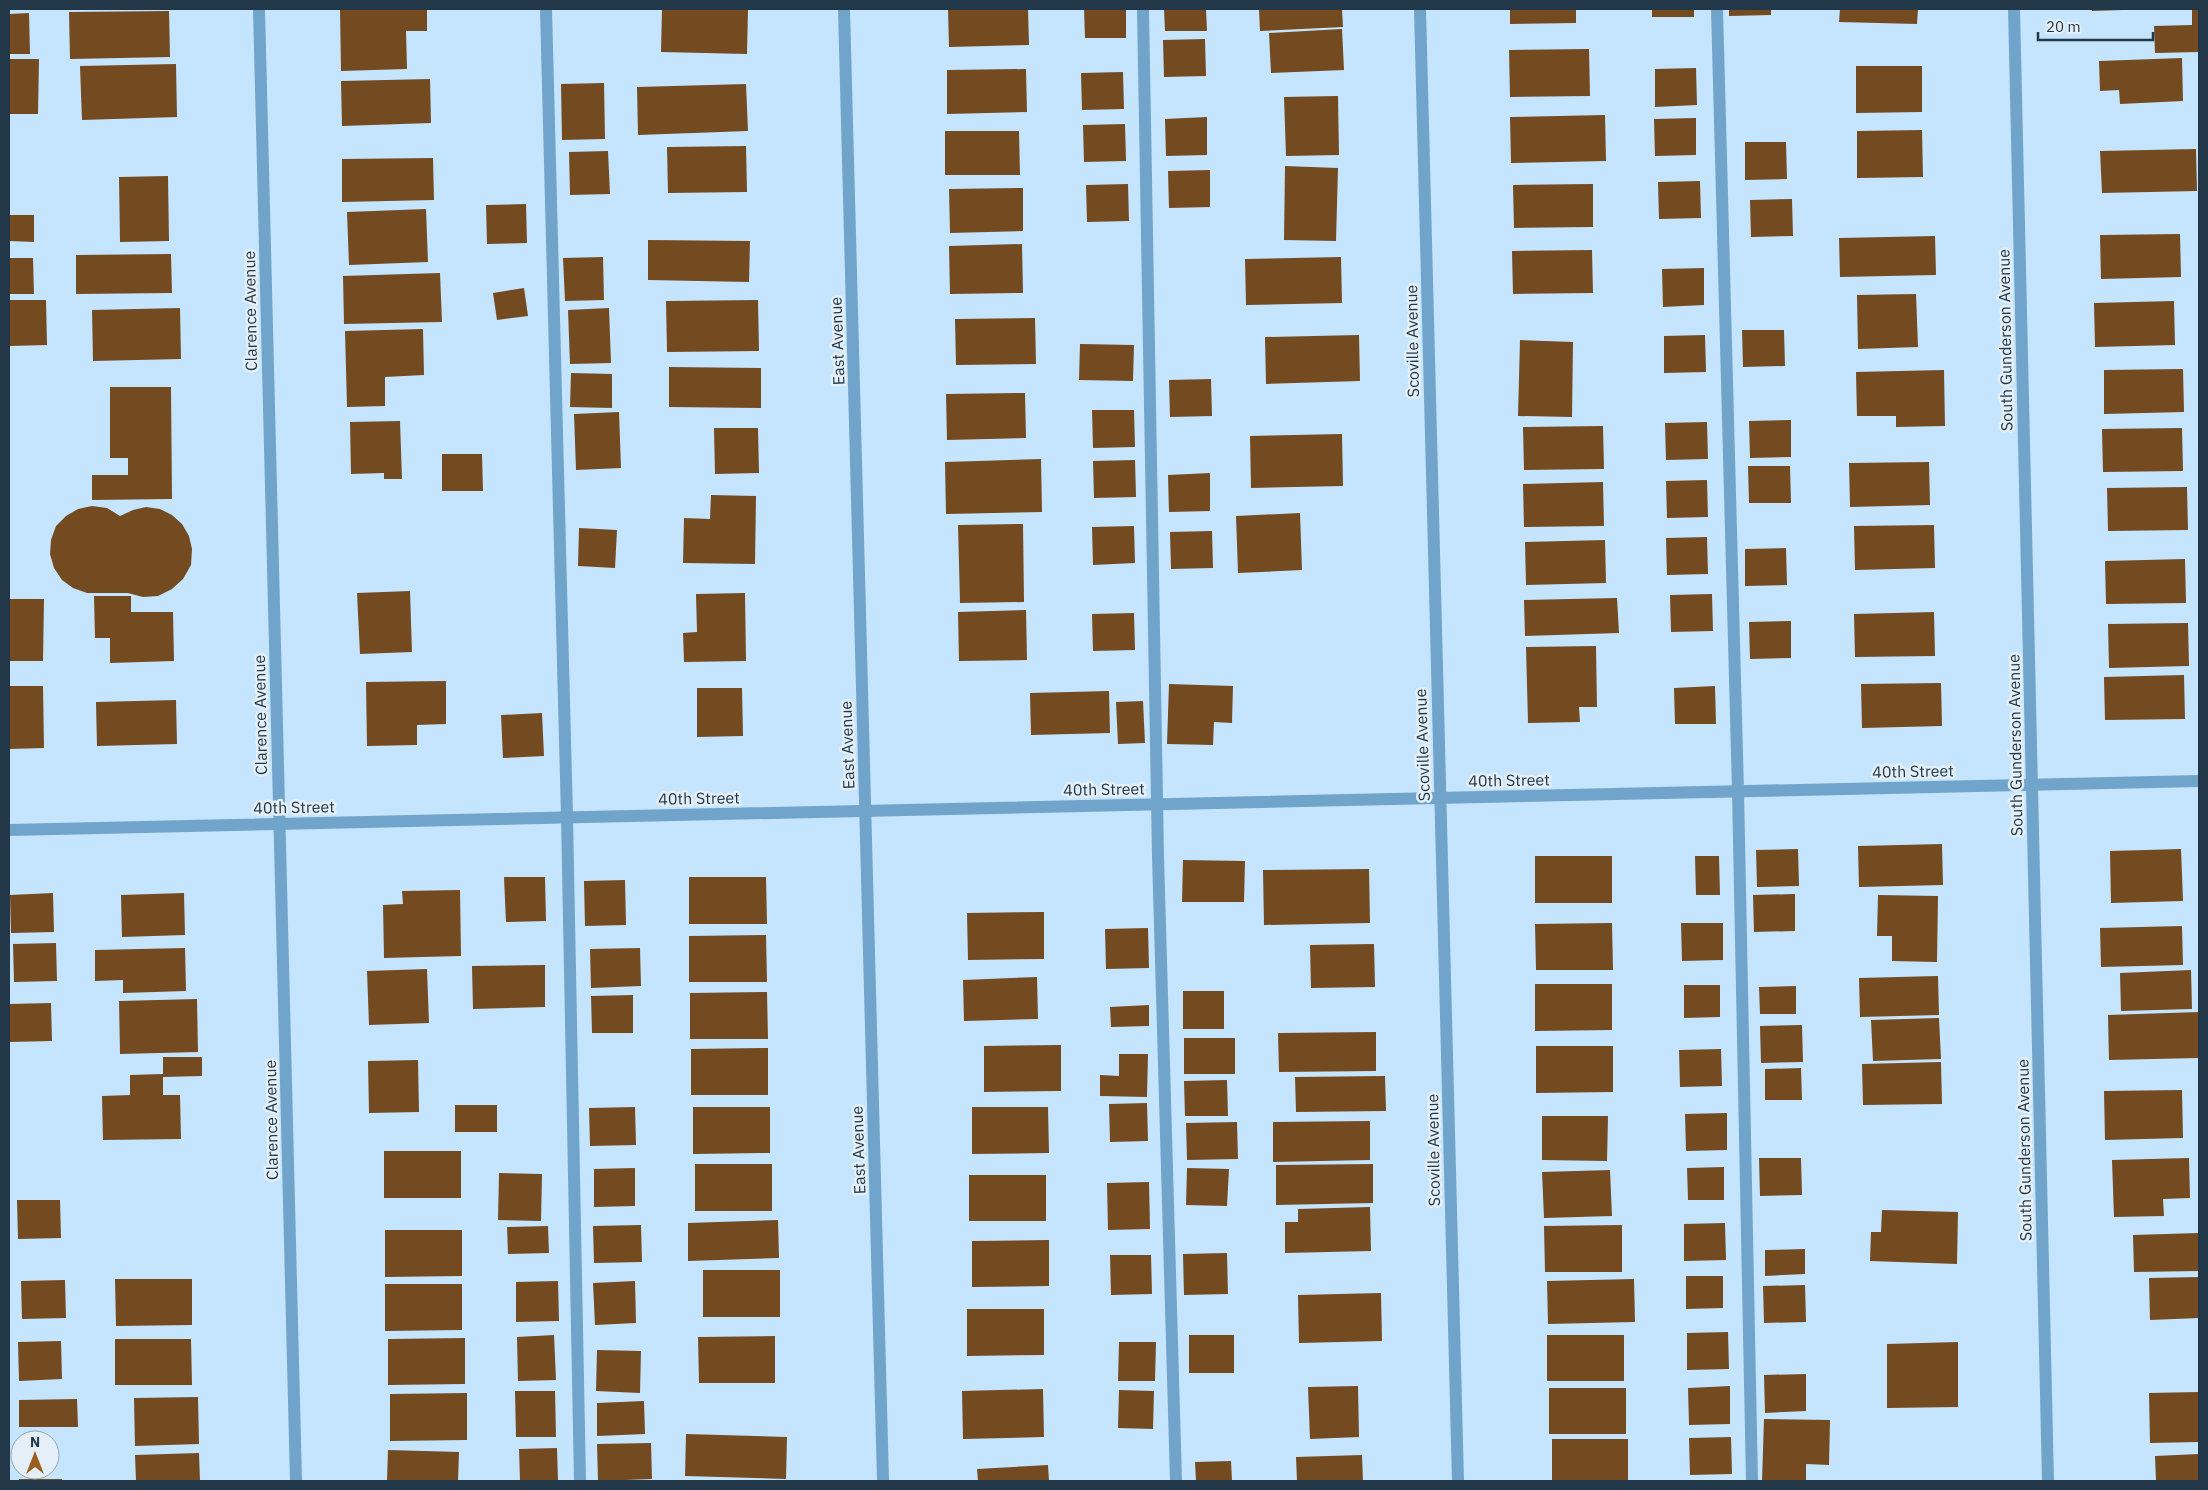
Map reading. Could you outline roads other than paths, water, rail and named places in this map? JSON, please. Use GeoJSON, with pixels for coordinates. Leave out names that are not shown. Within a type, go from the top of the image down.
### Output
{"type":"FeatureCollection","features":[{"type":"Feature","properties":{"kind":"street","name":"Clarence Avenue"},"geometry":{"type":"LineString","coordinates":[[258,9],[296,1481]]}},
{"type":"Feature","properties":{"kind":"street"},"geometry":{"type":"LineString","coordinates":[[546,9],[580,1481]]}},
{"type":"Feature","properties":{"kind":"street","name":"East Avenue"},"geometry":{"type":"LineString","coordinates":[[844,9],[883,1481]]}},
{"type":"Feature","properties":{"kind":"street"},"geometry":{"type":"LineString","coordinates":[[1143,9],[1157,804],[1176,1481]]}},
{"type":"Feature","properties":{"kind":"street","name":"Scoville Avenue"},"geometry":{"type":"LineString","coordinates":[[1420,9],[1458,1481]]}},
{"type":"Feature","properties":{"kind":"street"},"geometry":{"type":"LineString","coordinates":[[1717,9],[1738,791],[1752,1481]]}},
{"type":"Feature","properties":{"kind":"street","name":"South Gunderson Avenue"},"geometry":{"type":"LineString","coordinates":[[2014,9],[2048,1481]]}},
{"type":"Feature","properties":{"kind":"street","name":"40th Street"},"geometry":{"type":"LineString","coordinates":[[9,830],[2199,781]]}}]}
